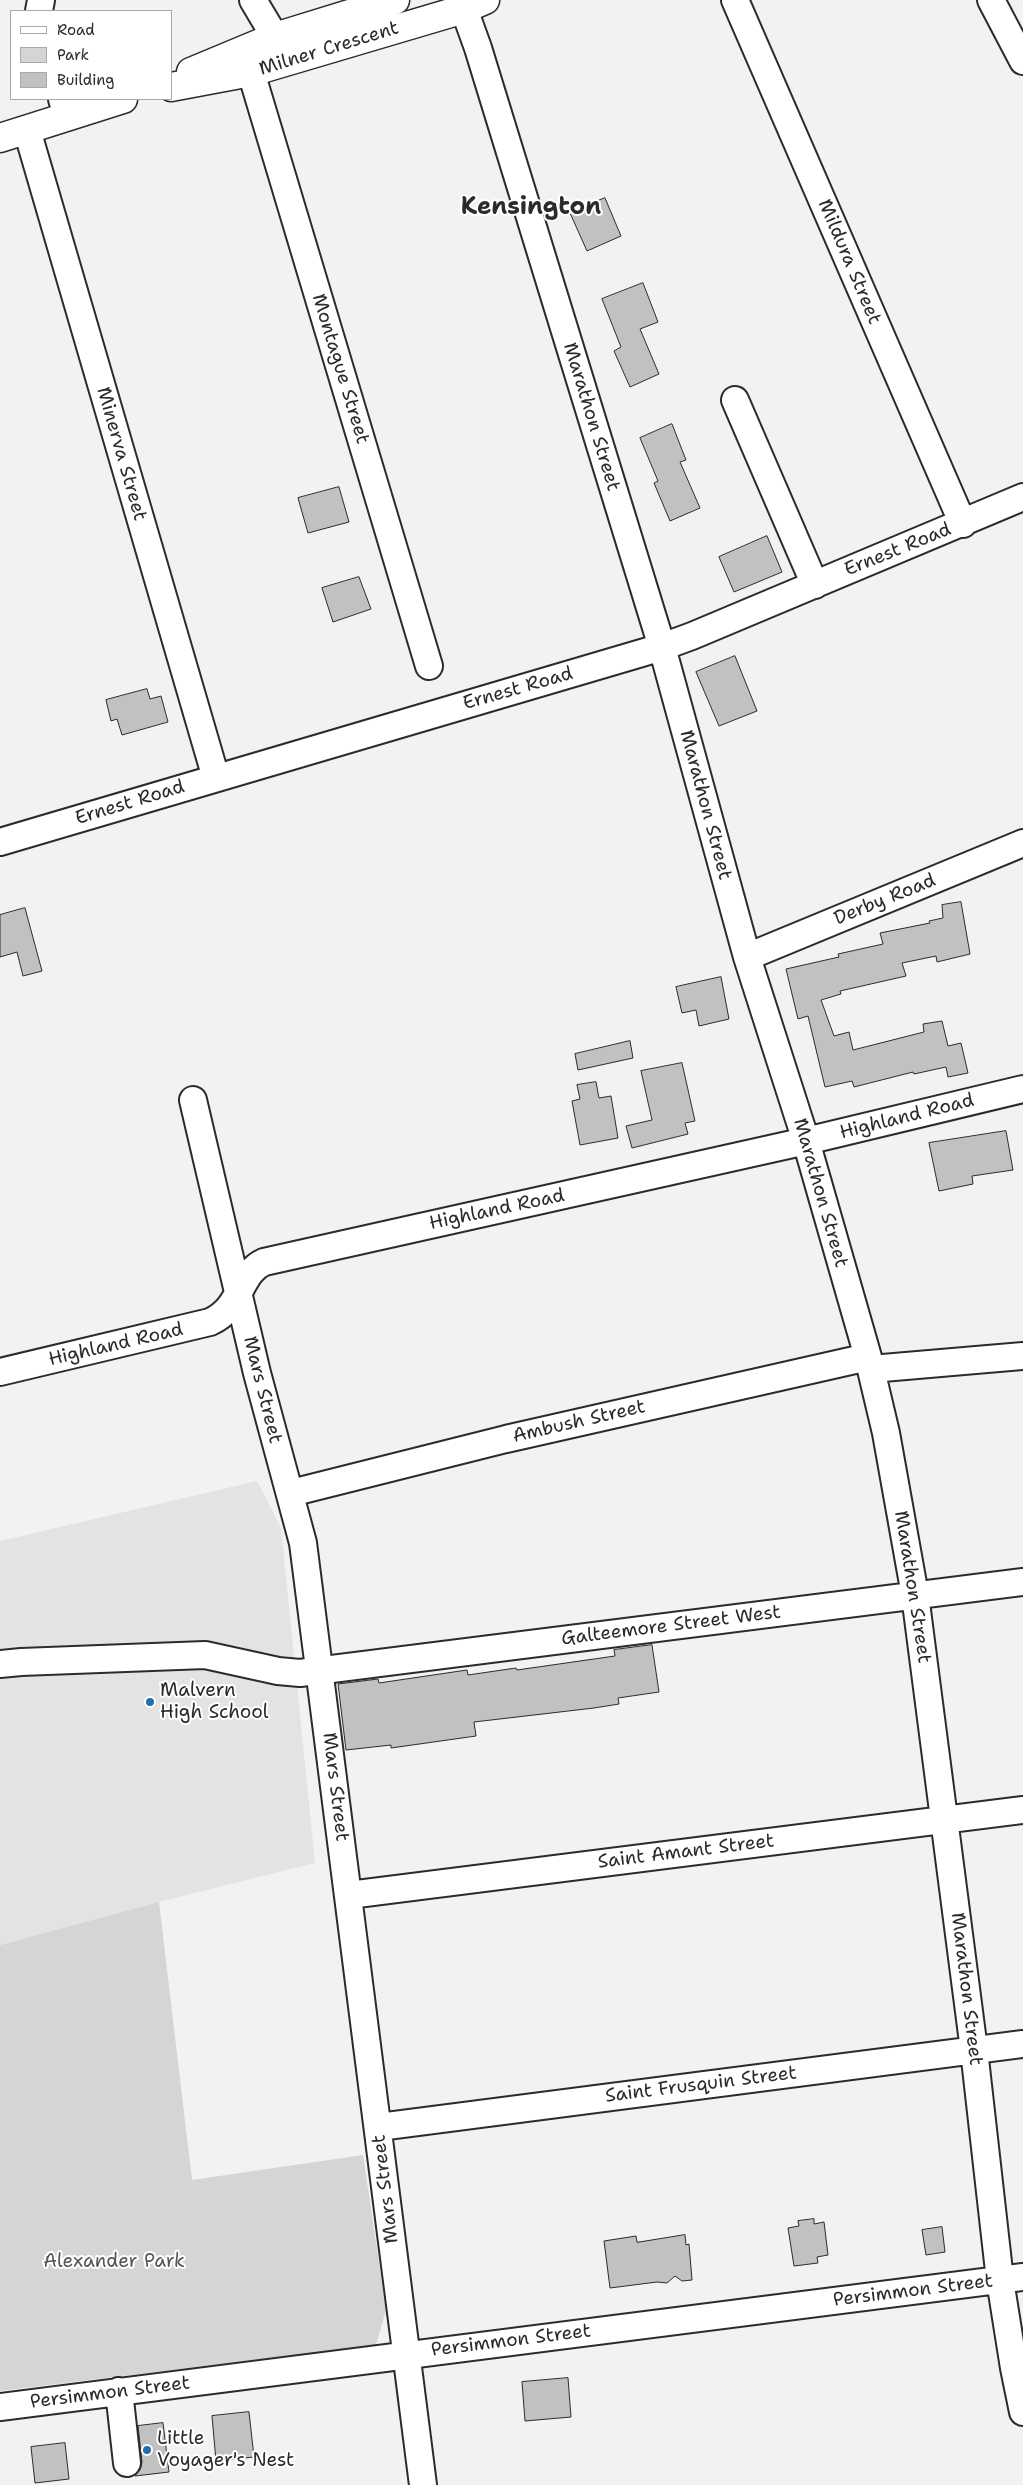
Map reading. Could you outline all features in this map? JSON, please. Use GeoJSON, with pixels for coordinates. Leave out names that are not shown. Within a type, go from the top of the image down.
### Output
{"type":"FeatureCollection","features":[{"type":"Feature","properties":{"kind":"main road"},"geometry":{"type":"LineString","coordinates":[[172,80],[275,37],[395,0]]}},
{"type":"Feature","properties":{"kind":"main road","name":"Milner Crescent"},"geometry":{"type":"LineString","coordinates":[[172,88],[251,72],[468,3]]}},
{"type":"Feature","properties":{"kind":"main road"},"geometry":{"type":"LineString","coordinates":[[0,138],[27,130],[64,107],[116,100]]}},
{"type":"Feature","properties":{"kind":"street"},"geometry":{"type":"LineString","coordinates":[[253,0],[275,37]]}},
{"type":"Feature","properties":{"kind":"street","name":"Mildura Street"},"geometry":{"type":"LineString","coordinates":[[736,0],[963,524]]}},
{"type":"Feature","properties":{"kind":"street"},"geometry":{"type":"LineString","coordinates":[[991,0],[1023,61]]}},
{"type":"Feature","properties":{"kind":"street","name":"Marathon Street"},"geometry":{"type":"LineString","coordinates":[[468,3],[481,57],[662,646],[747,957],[806,1141],[869,1363],[888,1443],[915,1595],[974,2050],[1012,2279],[1014,2368],[1023,2412]]}},
{"type":"Feature","properties":{"kind":"street","name":"Montague Street"},"geometry":{"type":"LineString","coordinates":[[251,72],[429,666]]}},
{"type":"Feature","properties":{"kind":"street","name":"Minerva Street"},"geometry":{"type":"LineString","coordinates":[[27,130],[216,778]]}},
{"type":"Feature","properties":{"kind":"street"},"geometry":{"type":"LineString","coordinates":[[735,400],[815,585]]}},
{"type":"Feature","properties":{"kind":"street","name":"Ernest Road"},"geometry":{"type":"LineString","coordinates":[[0,842],[662,646],[963,524],[1023,497]]}},
{"type":"Feature","properties":{"kind":"street","name":"Derby Road"},"geometry":{"type":"LineString","coordinates":[[747,957],[1023,843]]}},
{"type":"Feature","properties":{"kind":"street","name":"Highland Road"},"geometry":{"type":"LineString","coordinates":[[0,1372],[210,1322],[225,1314],[239,1295],[252,1270],[264,1262],[806,1141],[1023,1089]]}},
{"type":"Feature","properties":{"kind":"street","name":"Mars Street"},"geometry":{"type":"LineString","coordinates":[[193,1100],[262,1391],[303,1543],[423,2485]]}},
{"type":"Feature","properties":{"kind":"street","name":"Ambush Street"},"geometry":{"type":"LineString","coordinates":[[291,1493],[506,1439],[869,1363],[1023,1356]]}},
{"type":"Feature","properties":{"kind":"street","name":"Galteemore Street West"},"geometry":{"type":"LineString","coordinates":[[0,1664],[191,1654],[205,1655],[278,1671],[300,1673],[1023,1582]]}},
{"type":"Feature","properties":{"kind":"street","name":"Saint Amant Street"},"geometry":{"type":"LineString","coordinates":[[349,1895],[1023,1810]]}},
{"type":"Feature","properties":{"kind":"street","name":"Saint Frusquin Street"},"geometry":{"type":"LineString","coordinates":[[378,2127],[1023,2044]]}},
{"type":"Feature","properties":{"kind":"street","name":"Persimmon Street"},"geometry":{"type":"LineString","coordinates":[[0,2407],[1012,2279]]}},
{"type":"Feature","properties":{"kind":"street"},"geometry":{"type":"LineString","coordinates":[[119,2392],[127,2463]]}},
{"type":"Feature","properties":{"kind":"shaded area","name":"Malvern High School"},"geometry":{"type":"Polygon","coordinates":[[[257,1481],[281,1528],[315,1863],[159,1902],[0,1945],[0,1541],[257,1481]]]}},
{"type":"Feature","properties":{"kind":"green space","name":"Alexander Park"},"geometry":{"type":"Polygon","coordinates":[[[159,1902],[192,2180],[363,2155],[386,2310],[376,2345],[0,2391],[0,1945],[159,1902]]]}},
{"type":"Feature","properties":{"kind":"building"},"geometry":{"type":"Polygon","coordinates":[[[605,198],[621,236],[587,251],[570,213],[605,198]]]}},
{"type":"Feature","properties":{"kind":"building"},"geometry":{"type":"Polygon","coordinates":[[[643,283],[658,322],[640,329],[659,374],[630,387],[614,351],[621,347],[602,299],[643,283]]]}},
{"type":"Feature","properties":{"kind":"building"},"geometry":{"type":"Polygon","coordinates":[[[672,424],[686,460],[680,462],[700,508],[670,521],[654,483],[658,481],[640,438],[672,424]]]}},
{"type":"Feature","properties":{"kind":"building"},"geometry":{"type":"Polygon","coordinates":[[[339,487],[349,522],[308,533],[298,498],[339,487]]]}},
{"type":"Feature","properties":{"kind":"building"},"geometry":{"type":"Polygon","coordinates":[[[767,536],[782,572],[734,592],[719,557],[767,536]]]}},
{"type":"Feature","properties":{"kind":"building"},"geometry":{"type":"Polygon","coordinates":[[[359,577],[371,609],[333,622],[322,588],[359,577]]]}},
{"type":"Feature","properties":{"kind":"building"},"geometry":{"type":"Polygon","coordinates":[[[735,656],[757,711],[719,726],[696,672],[735,656]]]}},
{"type":"Feature","properties":{"kind":"building"},"geometry":{"type":"Polygon","coordinates":[[[147,689],[150,699],[161,696],[168,722],[122,735],[117,719],[111,721],[106,700],[147,689]]]}},
{"type":"Feature","properties":{"kind":"building"},"geometry":{"type":"Polygon","coordinates":[[[961,902],[970,954],[937,962],[936,956],[902,963],[906,976],[840,991],[841,994],[821,1000],[834,1036],[849,1032],[853,1050],[924,1032],[923,1024],[942,1021],[948,1046],[961,1043],[968,1073],[948,1077],[946,1067],[914,1074],[913,1072],[854,1087],[852,1081],[825,1087],[808,1016],[798,1019],[786,969],[839,957],[838,954],[883,944],[880,933],[930,923],[929,921],[943,918],[942,905],[961,902]]]}},
{"type":"Feature","properties":{"kind":"building"},"geometry":{"type":"Polygon","coordinates":[[[25,908],[42,971],[23,976],[17,952],[0,957],[0,915],[25,908]]]}},
{"type":"Feature","properties":{"kind":"building"},"geometry":{"type":"Polygon","coordinates":[[[721,977],[729,1019],[699,1026],[696,1010],[682,1013],[676,987],[721,977]]]}},
{"type":"Feature","properties":{"kind":"building"},"geometry":{"type":"Polygon","coordinates":[[[630,1041],[633,1058],[578,1070],[575,1054],[630,1041]]]}},
{"type":"Feature","properties":{"kind":"building"},"geometry":{"type":"Polygon","coordinates":[[[682,1063],[695,1121],[685,1123],[688,1134],[632,1148],[626,1126],[652,1120],[641,1071],[682,1063]]]}},
{"type":"Feature","properties":{"kind":"building"},"geometry":{"type":"Polygon","coordinates":[[[596,1082],[599,1098],[611,1096],[618,1138],[580,1145],[572,1101],[580,1099],[577,1085],[596,1082]]]}},
{"type":"Feature","properties":{"kind":"building"},"geometry":{"type":"Polygon","coordinates":[[[1006,1131],[1013,1170],[972,1176],[973,1184],[939,1191],[929,1143],[1006,1131]]]}},
{"type":"Feature","properties":{"kind":"building"},"geometry":{"type":"Polygon","coordinates":[[[652,1645],[659,1692],[618,1698],[619,1704],[474,1722],[476,1736],[391,1748],[391,1745],[346,1750],[338,1684],[378,1679],[379,1683],[467,1670],[468,1675],[516,1668],[517,1670],[615,1656],[614,1650],[652,1645]]]}},
{"type":"Feature","properties":{"kind":"building"},"geometry":{"type":"Polygon","coordinates":[[[814,2219],[814,2224],[824,2222],[828,2255],[817,2257],[818,2263],[794,2266],[788,2228],[799,2226],[798,2221],[814,2219]]]}},
{"type":"Feature","properties":{"kind":"building"},"geometry":{"type":"Polygon","coordinates":[[[942,2227],[945,2252],[926,2255],[922,2230],[942,2227]]]}},
{"type":"Feature","properties":{"kind":"building"},"geometry":{"type":"Polygon","coordinates":[[[685,2235],[686,2245],[689,2244],[692,2280],[682,2281],[675,2276],[667,2283],[657,2282],[610,2288],[604,2241],[636,2236],[637,2242],[685,2235]]]}},
{"type":"Feature","properties":{"kind":"building"},"geometry":{"type":"Polygon","coordinates":[[[568,2378],[571,2417],[525,2421],[522,2382],[568,2378]]]}},
{"type":"Feature","properties":{"kind":"building"},"geometry":{"type":"Polygon","coordinates":[[[249,2412],[254,2457],[216,2461],[212,2416],[249,2412]]]}},
{"type":"Feature","properties":{"kind":"building","name":"Little Voyager's Nest"},"geometry":{"type":"Polygon","coordinates":[[[163,2423],[169,2472],[135,2476],[142,2462],[138,2426],[163,2423]]]}},
{"type":"Feature","properties":{"kind":"building"},"geometry":{"type":"Polygon","coordinates":[[[65,2443],[69,2479],[35,2483],[31,2447],[65,2443]]]}},
{"type":"Feature","properties":{"kind":"place","name":"Malvern High School"},"geometry":{"type":"Point","coordinates":[150,1702]}},
{"type":"Feature","properties":{"kind":"place","name":"Little Voyager's Nest"},"geometry":{"type":"Point","coordinates":[147,2450]}},
{"type":"Feature","properties":{"kind":"district","name":"Kensington"},"geometry":{"type":"Point","coordinates":[531,208]}}]}
